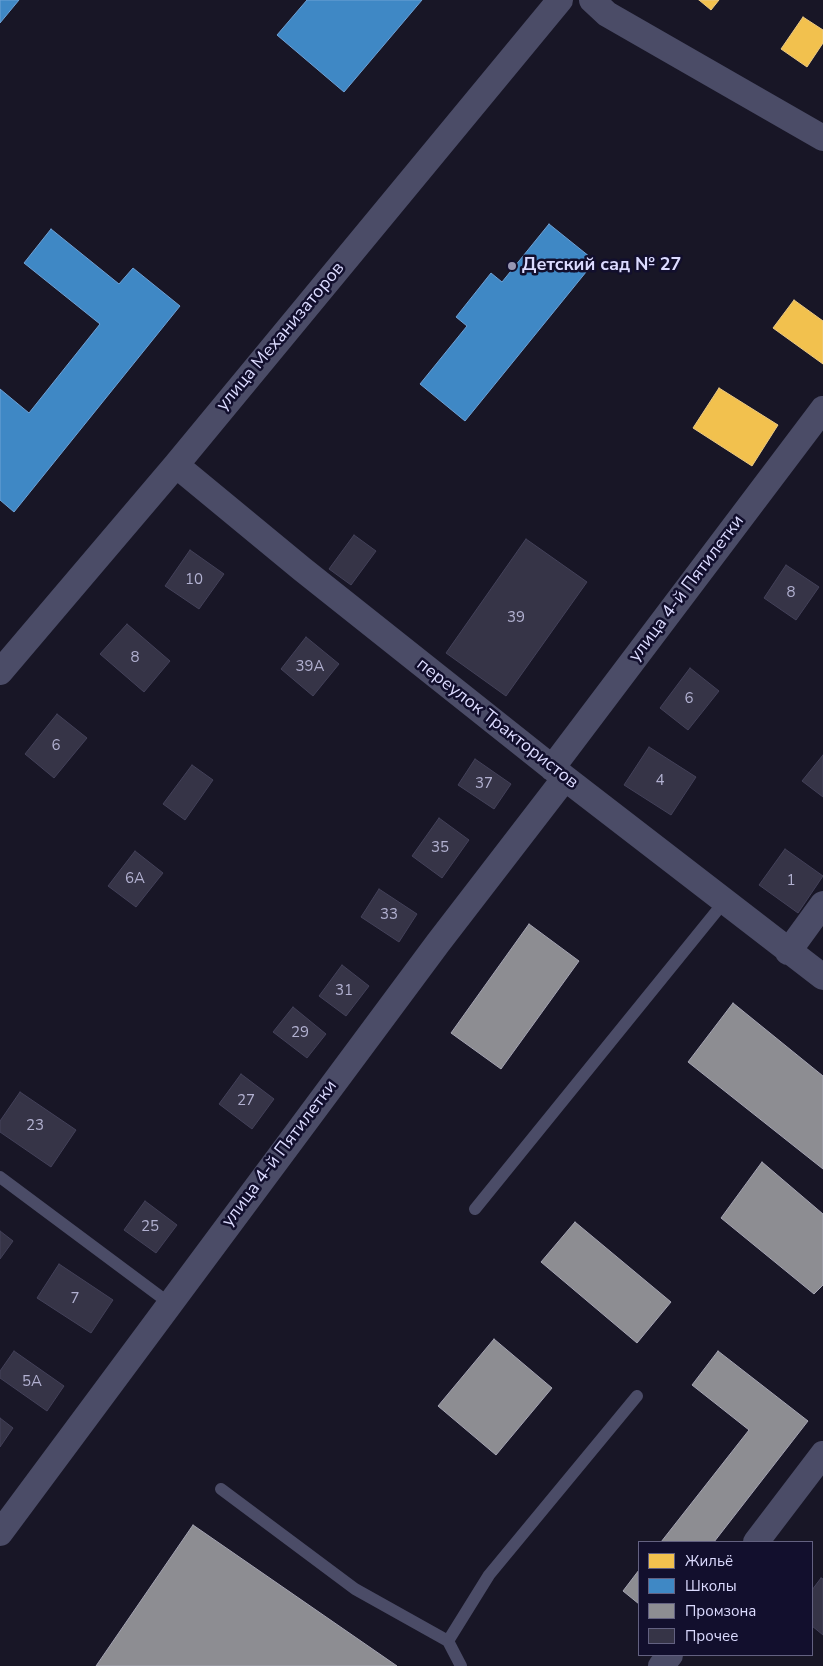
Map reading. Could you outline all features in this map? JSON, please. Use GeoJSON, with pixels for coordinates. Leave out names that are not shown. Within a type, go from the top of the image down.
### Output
{"type":"FeatureCollection","features":[{"type":"Feature","properties":{"kind":"street","name":"улица Механизаторов"},"geometry":{"type":"LineString","coordinates":[[0,672],[176,465],[560,0]]}},
{"type":"Feature","properties":{"kind":"street"},"geometry":{"type":"LineString","coordinates":[[592,0],[607,14],[823,138]]}},
{"type":"Feature","properties":{"kind":"street","name":"улица 4-й Пятилетки"},"geometry":{"type":"LineString","coordinates":[[0,1533],[438,943],[558,773],[823,409]]}},
{"type":"Feature","properties":{"kind":"street","name":"переулок Трактористов"},"geometry":{"type":"LineString","coordinates":[[176,465],[302,569],[558,773],[788,952],[823,977]]}},
{"type":"Feature","properties":{"kind":"street"},"geometry":{"type":"LineString","coordinates":[[788,952],[823,904]]}},
{"type":"Feature","properties":{"kind":"street"},"geometry":{"type":"LineString","coordinates":[[757,1541],[823,1454]]}},
{"type":"Feature","properties":{"kind":"street"},"geometry":{"type":"LineString","coordinates":[[661,1666],[669,1656]]}},
{"type":"Feature","properties":{"kind":"lane"},"geometry":{"type":"LineString","coordinates":[[476,1208],[724,902]]}},
{"type":"Feature","properties":{"kind":"lane"},"geometry":{"type":"LineString","coordinates":[[0,1177],[169,1303]]}},
{"type":"Feature","properties":{"kind":"lane"},"geometry":{"type":"LineString","coordinates":[[448,1641],[489,1575],[637,1396]]}},
{"type":"Feature","properties":{"kind":"lane"},"geometry":{"type":"LineString","coordinates":[[221,1490],[355,1589],[448,1641],[461,1666]]}},
{"type":"Feature","properties":{"kind":"building: Жильё"},"geometry":{"type":"Polygon","coordinates":[[[699,0],[719,0],[711,10],[699,0]]]}},
{"type":"Feature","properties":{"kind":"building: Жильё"},"geometry":{"type":"Polygon","coordinates":[[[803,17],[823,30],[823,43],[807,67],[781,49],[803,17]]]}},
{"type":"Feature","properties":{"kind":"building: Жильё"},"geometry":{"type":"Polygon","coordinates":[[[794,300],[823,321],[823,364],[773,328],[794,300]]]}},
{"type":"Feature","properties":{"kind":"building: Жильё"},"geometry":{"type":"Polygon","coordinates":[[[719,388],[778,425],[752,466],[693,428],[719,388]]]}},
{"type":"Feature","properties":{"kind":"building: Школы"},"geometry":{"type":"Polygon","coordinates":[[[0,0],[19,0],[0,23],[0,0]]]}},
{"type":"Feature","properties":{"kind":"building: Школы"},"geometry":{"type":"Polygon","coordinates":[[[307,0],[422,0],[344,92],[277,35],[307,0]]]}},
{"type":"Feature","properties":{"kind":"building: Школы"},"geometry":{"type":"Polygon","coordinates":[[[549,224],[595,261],[465,421],[420,384],[467,326],[456,317],[491,273],[502,282],[549,224]]]}},
{"type":"Feature","properties":{"kind":"building: Школы"},"geometry":{"type":"Polygon","coordinates":[[[51,229],[119,284],[133,268],[180,306],[14,512],[0,500],[0,389],[29,413],[100,324],[24,263],[51,229]]]}},
{"type":"Feature","properties":{"kind":"building: Промзона"},"geometry":{"type":"Polygon","coordinates":[[[529,924],[579,961],[501,1069],[451,1033],[529,924]]]}},
{"type":"Feature","properties":{"kind":"building: Промзона"},"geometry":{"type":"Polygon","coordinates":[[[733,1003],[823,1076],[823,1169],[688,1062],[733,1003]]]}},
{"type":"Feature","properties":{"kind":"building: Промзона"},"geometry":{"type":"Polygon","coordinates":[[[762,1162],[823,1214],[823,1285],[814,1294],[721,1218],[762,1162]]]}},
{"type":"Feature","properties":{"kind":"building: Промзона"},"geometry":{"type":"Polygon","coordinates":[[[575,1222],[671,1302],[637,1343],[541,1262],[575,1222]]]}},
{"type":"Feature","properties":{"kind":"building: Промзона"},"geometry":{"type":"Polygon","coordinates":[[[494,1339],[552,1388],[496,1455],[438,1406],[494,1339]]]}},
{"type":"Feature","properties":{"kind":"building: Промзона"},"geometry":{"type":"Polygon","coordinates":[[[718,1351],[808,1421],[715,1541],[662,1541],[749,1430],[692,1385],[718,1351]]]}},
{"type":"Feature","properties":{"kind":"building: Промзона"},"geometry":{"type":"Polygon","coordinates":[[[193,1525],[397,1666],[96,1666],[193,1525]]]}},
{"type":"Feature","properties":{"kind":"building: Промзона"},"geometry":{"type":"Polygon","coordinates":[[[638,1571],[638,1603],[623,1591],[638,1571]]]}},
{"type":"Feature","properties":{"kind":"building: Прочее"},"geometry":{"type":"Polygon","coordinates":[[[354,535],[376,551],[351,585],[329,569],[354,535]]]}},
{"type":"Feature","properties":{"kind":"building: Прочее"},"geometry":{"type":"Polygon","coordinates":[[[526,539],[587,582],[506,696],[446,653],[526,539]]]}},
{"type":"Feature","properties":{"kind":"building: Прочее"},"geometry":{"type":"Polygon","coordinates":[[[190,550],[224,574],[199,609],[165,586],[190,550]]]}},
{"type":"Feature","properties":{"kind":"building: Прочее"},"geometry":{"type":"Polygon","coordinates":[[[786,565],[819,587],[796,620],[764,598],[786,565]]]}},
{"type":"Feature","properties":{"kind":"building: Прочее"},"geometry":{"type":"Polygon","coordinates":[[[127,624],[170,661],[144,692],[100,654],[127,624]]]}},
{"type":"Feature","properties":{"kind":"building: Прочее"},"geometry":{"type":"Polygon","coordinates":[[[306,637],[339,664],[313,696],[281,669],[306,637]]]}},
{"type":"Feature","properties":{"kind":"building: Прочее"},"geometry":{"type":"Polygon","coordinates":[[[690,668],[719,691],[688,730],[660,708],[690,668]]]}},
{"type":"Feature","properties":{"kind":"building: Прочее"},"geometry":{"type":"Polygon","coordinates":[[[57,714],[87,738],[54,778],[25,754],[57,714]]]}},
{"type":"Feature","properties":{"kind":"building: Прочее"},"geometry":{"type":"Polygon","coordinates":[[[649,747],[696,777],[671,815],[624,785],[649,747]]]}},
{"type":"Feature","properties":{"kind":"building: Прочее"},"geometry":{"type":"Polygon","coordinates":[[[823,755],[823,797],[802,781],[823,755]]]}},
{"type":"Feature","properties":{"kind":"building: Прочее"},"geometry":{"type":"Polygon","coordinates":[[[475,759],[511,784],[494,809],[458,785],[475,759]]]}},
{"type":"Feature","properties":{"kind":"building: Прочее"},"geometry":{"type":"Polygon","coordinates":[[[192,765],[213,780],[185,820],[163,804],[192,765]]]}},
{"type":"Feature","properties":{"kind":"building: Прочее"},"geometry":{"type":"Polygon","coordinates":[[[439,818],[469,840],[442,878],[412,856],[439,818]]]}},
{"type":"Feature","properties":{"kind":"building: Прочее"},"geometry":{"type":"Polygon","coordinates":[[[785,849],[823,876],[798,913],[759,885],[785,849]]]}},
{"type":"Feature","properties":{"kind":"building: Прочее"},"geometry":{"type":"Polygon","coordinates":[[[135,851],[163,873],[136,907],[108,886],[135,851]]]}},
{"type":"Feature","properties":{"kind":"building: Прочее"},"geometry":{"type":"Polygon","coordinates":[[[379,889],[417,914],[399,942],[361,917],[379,889]]]}},
{"type":"Feature","properties":{"kind":"building: Прочее"},"geometry":{"type":"Polygon","coordinates":[[[342,965],[369,986],[346,1016],[319,996],[342,965]]]}},
{"type":"Feature","properties":{"kind":"building: Прочее"},"geometry":{"type":"Polygon","coordinates":[[[293,1007],[326,1034],[307,1058],[273,1032],[293,1007]]]}},
{"type":"Feature","properties":{"kind":"building: Прочее"},"geometry":{"type":"Polygon","coordinates":[[[241,1074],[274,1099],[252,1129],[219,1104],[241,1074]]]}},
{"type":"Feature","properties":{"kind":"building: Прочее"},"geometry":{"type":"Polygon","coordinates":[[[20,1092],[76,1130],[51,1167],[0,1132],[0,1121],[20,1092]]]}},
{"type":"Feature","properties":{"kind":"building: Прочее"},"geometry":{"type":"Polygon","coordinates":[[[145,1201],[177,1225],[156,1253],[124,1230],[145,1201]]]}},
{"type":"Feature","properties":{"kind":"building: Прочее"},"geometry":{"type":"Polygon","coordinates":[[[0,1231],[13,1241],[0,1259],[0,1231]]]}},
{"type":"Feature","properties":{"kind":"building: Прочее"},"geometry":{"type":"Polygon","coordinates":[[[59,1264],[113,1300],[91,1333],[37,1298],[59,1264]]]}},
{"type":"Feature","properties":{"kind":"building: Прочее"},"geometry":{"type":"Polygon","coordinates":[[[14,1351],[64,1386],[47,1411],[0,1378],[0,1371],[14,1351]]]}},
{"type":"Feature","properties":{"kind":"building: Прочее"},"geometry":{"type":"Polygon","coordinates":[[[0,1418],[13,1428],[0,1447],[0,1418]]]}},
{"type":"Feature","properties":{"kind":"building: Прочее"},"geometry":{"type":"Polygon","coordinates":[[[821,1578],[823,1579],[823,1635],[813,1627],[813,1589],[821,1578]]]}},
{"type":"Feature","properties":{"kind":"place","name":"Детский сад № 27"},"geometry":{"type":"Point","coordinates":[512,266]}}]}
